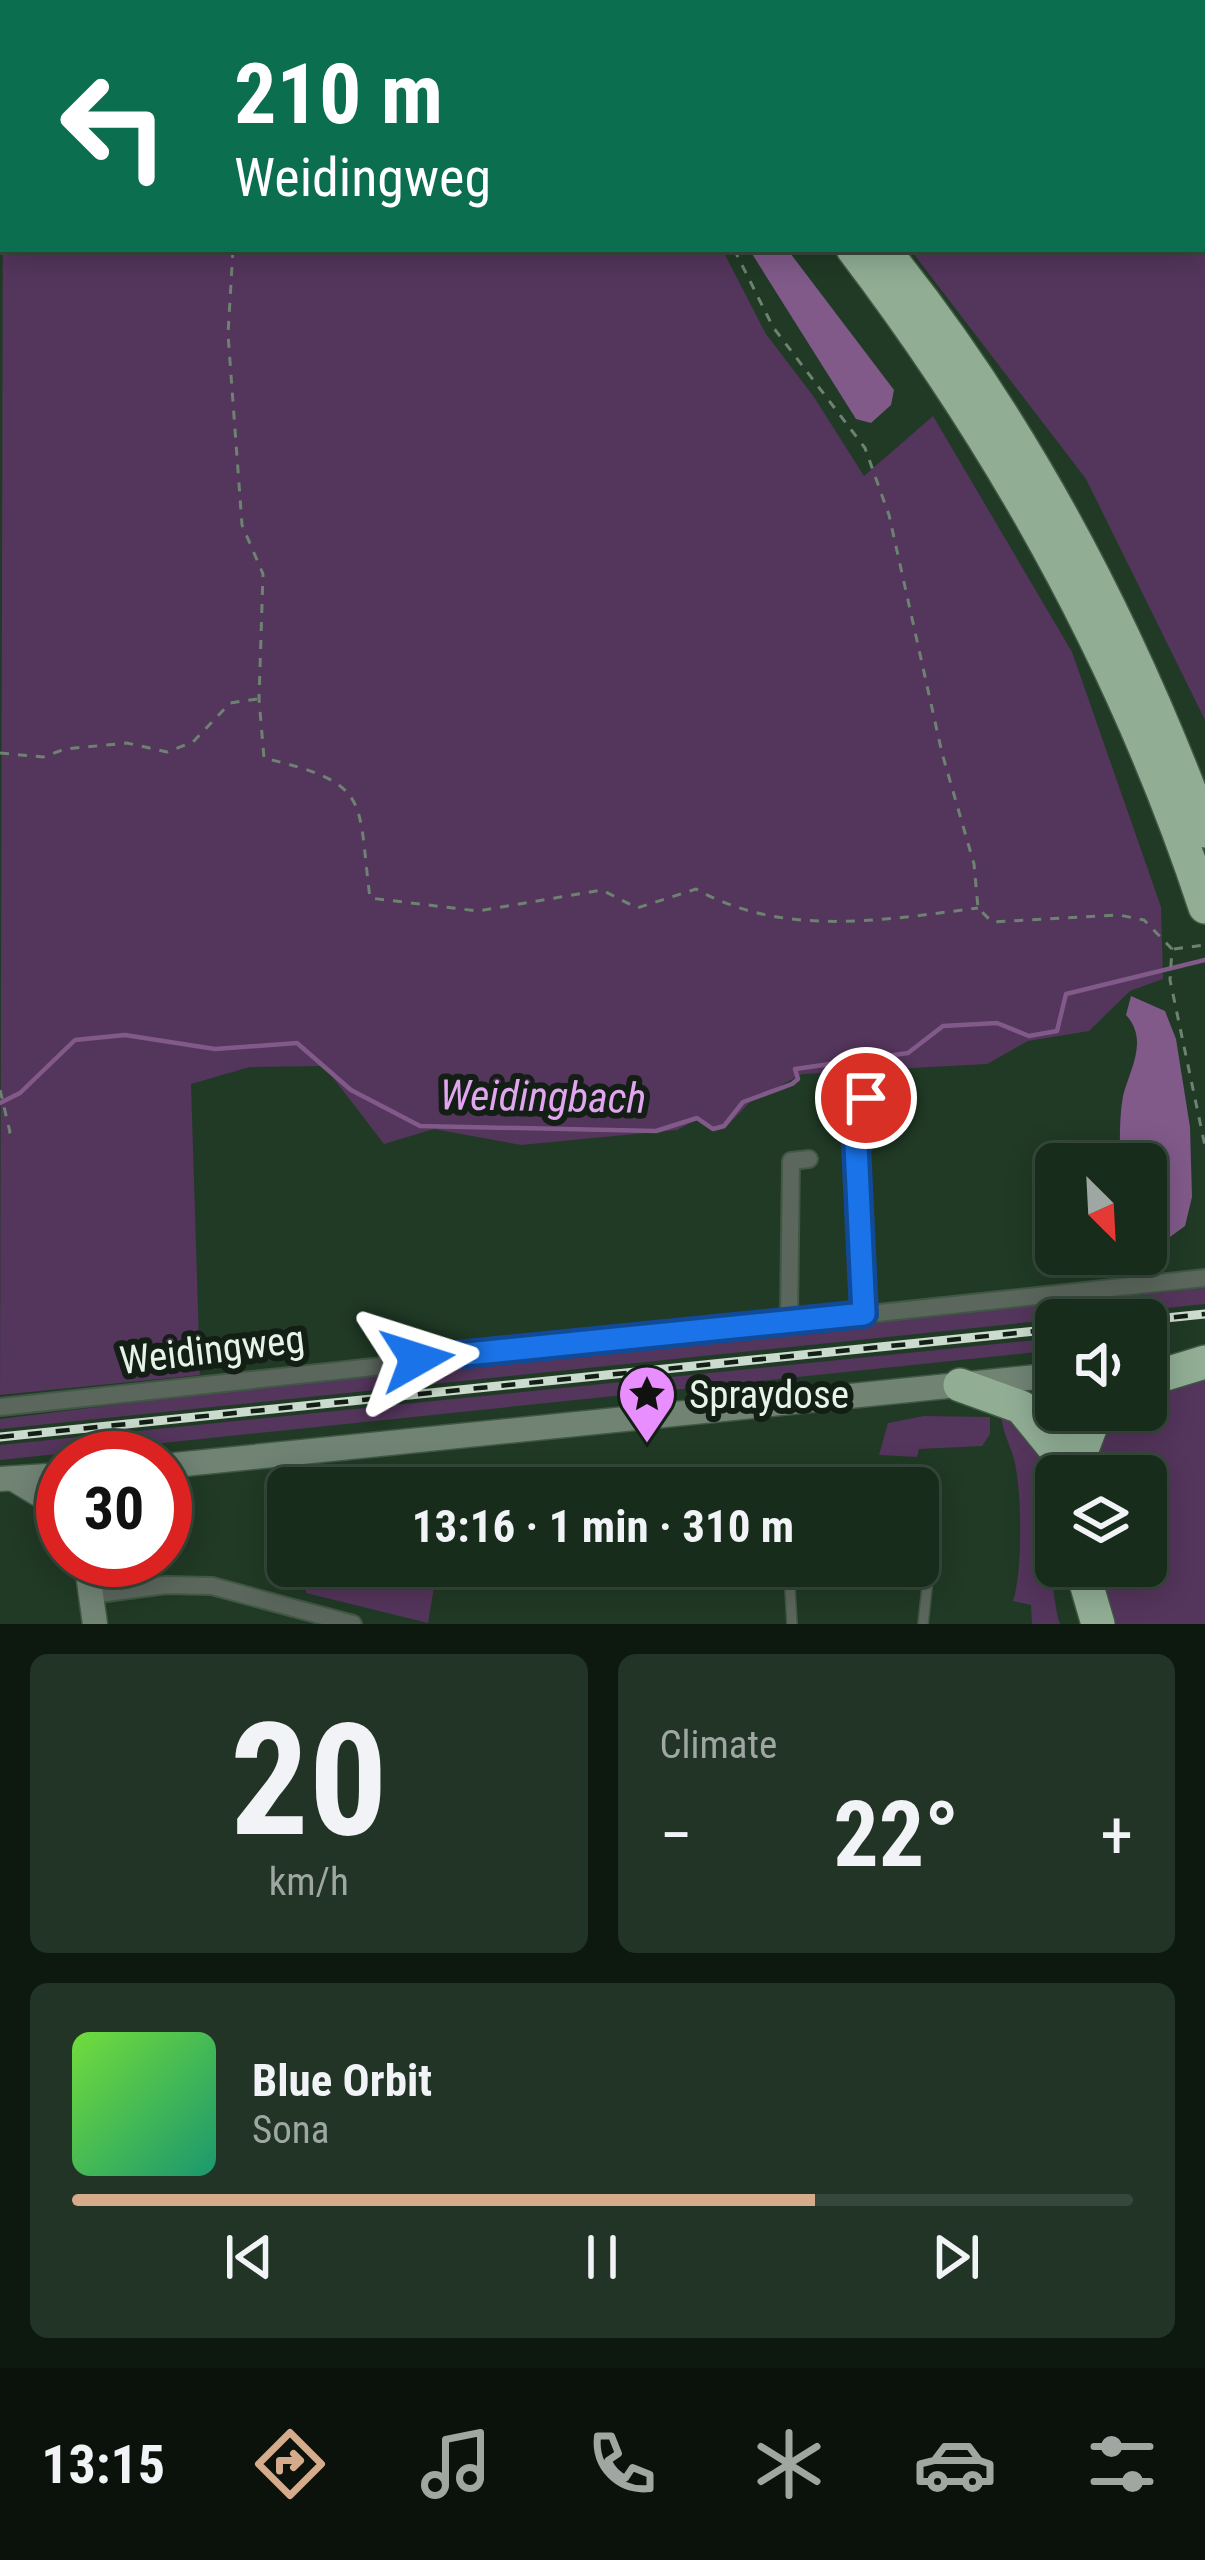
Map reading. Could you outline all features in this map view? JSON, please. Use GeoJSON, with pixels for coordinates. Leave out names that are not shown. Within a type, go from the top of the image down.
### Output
{"type":"FeatureCollection","features":[{"type":"Feature","properties":{"kind":"highway"},"geometry":{"type":"LineString","coordinates":[[855,252],[950,378],[1065,577],[1146,745],[1205,907]]}},
{"type":"Feature","properties":{"kind":"highway"},"geometry":{"type":"LineString","coordinates":[[886,252],[998,410],[1063,523],[1121,635],[1205,831]]}},
{"type":"Feature","properties":{"kind":"highway"},"geometry":{"type":"LineString","coordinates":[[1167,1374],[1205,1362]]}},
{"type":"Feature","properties":{"kind":"highway"},"geometry":{"type":"LineString","coordinates":[[960,1385],[1021,1407],[1058,1455]]}},
{"type":"Feature","properties":{"kind":"highway"},"geometry":{"type":"LineString","coordinates":[[1063,1587],[1073,1624]]}},
{"type":"Feature","properties":{"kind":"highway"},"geometry":{"type":"LineString","coordinates":[[1088,1587],[1099,1624]]}},
{"type":"Feature","properties":{"kind":"main road"},"geometry":{"type":"LineString","coordinates":[[192,1463],[1035,1377]]}},
{"type":"Feature","properties":{"kind":"main road"},"geometry":{"type":"LineString","coordinates":[[6,1479],[36,1477]]}},
{"type":"Feature","properties":{"kind":"main road"},"geometry":{"type":"LineString","coordinates":[[6,1479],[36,1495]]}},
{"type":"Feature","properties":{"kind":"main road"},"geometry":{"type":"LineString","coordinates":[[90,1587],[95,1624]]}},
{"type":"Feature","properties":{"kind":"street"},"geometry":{"type":"LineString","coordinates":[[864,1314],[856,1121],[866,1098]]}},
{"type":"Feature","properties":{"kind":"street"},"geometry":{"type":"LineString","coordinates":[[789,1320],[791,1161],[808,1159]]}},
{"type":"Feature","properties":{"kind":"street","name":"Weidingweg"},"geometry":{"type":"LineString","coordinates":[[0,1407],[1205,1278]]}},
{"type":"Feature","properties":{"kind":"street"},"geometry":{"type":"LineString","coordinates":[[91,1595],[166,1585],[212,1586],[353,1624]]}},
{"type":"Feature","properties":{"kind":"lane"},"geometry":{"type":"LineString","coordinates":[[790,1587],[792,1624]]}},
{"type":"Feature","properties":{"kind":"lane"},"geometry":{"type":"LineString","coordinates":[[923,1624],[927,1587]]}},
{"type":"Feature","properties":{"kind":"path"},"geometry":{"type":"LineString","coordinates":[[233,252],[227,334],[242,525],[263,574],[259,699],[265,758],[328,773],[358,803],[370,898],[478,911],[602,890],[638,908],[696,889],[730,908],[763,916],[866,922],[978,908]]}},
{"type":"Feature","properties":{"kind":"path"},"geometry":{"type":"LineString","coordinates":[[736,252],[773,327],[865,448],[889,515],[942,753],[974,863],[978,908],[992,922],[1119,915],[1144,920],[1172,950],[1170,980],[1205,1146]]}},
{"type":"Feature","properties":{"kind":"path"},"geometry":{"type":"LineString","coordinates":[[0,753],[44,757],[65,749],[128,743],[166,752],[194,742],[230,703],[259,699]]}},
{"type":"Feature","properties":{"kind":"path"},"geometry":{"type":"LineString","coordinates":[[1172,950],[1205,945]]}},
{"type":"Feature","properties":{"kind":"path"},"geometry":{"type":"LineString","coordinates":[[0,1133],[10,1132],[1,1091]]}},
{"type":"Feature","properties":{"kind":"shaded area"},"geometry":{"type":"Polygon","coordinates":[[[3,252],[724,252],[766,334],[814,397],[864,476],[933,416],[1072,652],[1161,907],[1163,979],[1130,991],[1089,1031],[1028,1041],[987,1064],[802,1074],[750,1102],[724,1129],[712,1131],[696,1120],[677,1130],[521,1145],[434,1129],[384,1144],[324,1066],[250,1067],[191,1084],[200,1375],[0,1395],[3,252]]]}},
{"type":"Feature","properties":{"kind":"shaded area"},"geometry":{"type":"Polygon","coordinates":[[[751,252],[789,252],[894,390],[891,405],[871,423],[856,419],[751,252]]]}},
{"type":"Feature","properties":{"kind":"shaded area"},"geometry":{"type":"Polygon","coordinates":[[[912,252],[1205,252],[1205,720],[1086,479],[912,252]]]}},
{"type":"Feature","properties":{"kind":"shaded area"},"geometry":{"type":"Polygon","coordinates":[[[1131,996],[1165,1011],[1176,1039],[1190,1127],[1192,1197],[1185,1226],[1167,1239],[1167,1143],[1120,1143],[1123,1096],[1137,1044],[1126,1015],[1131,996]]]}},
{"type":"Feature","properties":{"kind":"shaded area"},"geometry":{"type":"Polygon","coordinates":[[[1205,1288],[1205,1304],[1167,1308],[1167,1299],[1099,1299],[1205,1288]]]}},
{"type":"Feature","properties":{"kind":"shaded area"},"geometry":{"type":"Polygon","coordinates":[[[1035,1306],[1035,1322],[0,1429],[0,1419],[316,1380],[1035,1306]]]}},
{"type":"Feature","properties":{"kind":"shaded area"},"geometry":{"type":"Polygon","coordinates":[[[1035,1340],[1035,1352],[192,1440],[192,1431],[138,1431],[1035,1340]]]}},
{"type":"Feature","properties":{"kind":"shaded area"},"geometry":{"type":"Polygon","coordinates":[[[1205,1380],[1205,1624],[1110,1624],[1097,1587],[1167,1587],[1167,1455],[1089,1455],[1089,1447],[1097,1431],[1167,1431],[1167,1385],[1205,1380]]]}},
{"type":"Feature","properties":{"kind":"shaded area"},"geometry":{"type":"Polygon","coordinates":[[[1001,1413],[1024,1425],[1035,1441],[1039,1455],[1035,1455],[1035,1587],[1053,1587],[1060,1624],[1032,1624],[1031,1605],[1013,1601],[1020,1551],[1019,1490],[1001,1413]]]}},
{"type":"Feature","properties":{"kind":"shaded area"},"geometry":{"type":"Polygon","coordinates":[[[924,1416],[990,1417],[990,1434],[982,1446],[919,1449],[917,1457],[879,1455],[888,1423],[924,1416]]]}},
{"type":"Feature","properties":{"kind":"shaded area"},"geometry":{"type":"Polygon","coordinates":[[[36,1441],[36,1456],[0,1460],[0,1445],[36,1441]]]}},
{"type":"Feature","properties":{"kind":"shaded area"},"geometry":{"type":"Polygon","coordinates":[[[305,1587],[434,1587],[428,1623],[306,1593],[305,1587]]]}},
{"type":"Feature","properties":{"kind":"waterway","name":"Weidingbach"},"geometry":{"type":"LineString","coordinates":[[0,1103],[20,1093],[75,1040],[125,1035],[215,1049],[297,1043],[351,1090],[420,1126],[656,1131],[697,1118],[713,1129],[724,1126],[743,1102],[792,1084],[798,1079],[795,1069],[908,1053],[943,1026],[997,1023],[1029,1036],[1057,1031],[1066,994],[1205,960]]}},
{"type":"Feature","properties":{"kind":"railway"},"geometry":{"type":"LineString","coordinates":[[1167,1318],[1205,1314]]}},
{"type":"Feature","properties":{"kind":"railway"},"geometry":{"type":"LineString","coordinates":[[0,1437],[1035,1331]]}},
{"type":"Feature","properties":{"kind":"place","name":"Spraydose"},"geometry":{"type":"Point","coordinates":[647,1445]}},
{"type":"Feature","properties":{"kind":"route"},"geometry":{"type":"LineString","coordinates":[[417,1359],[864,1314],[856,1121],[866,1098]]}}]}
